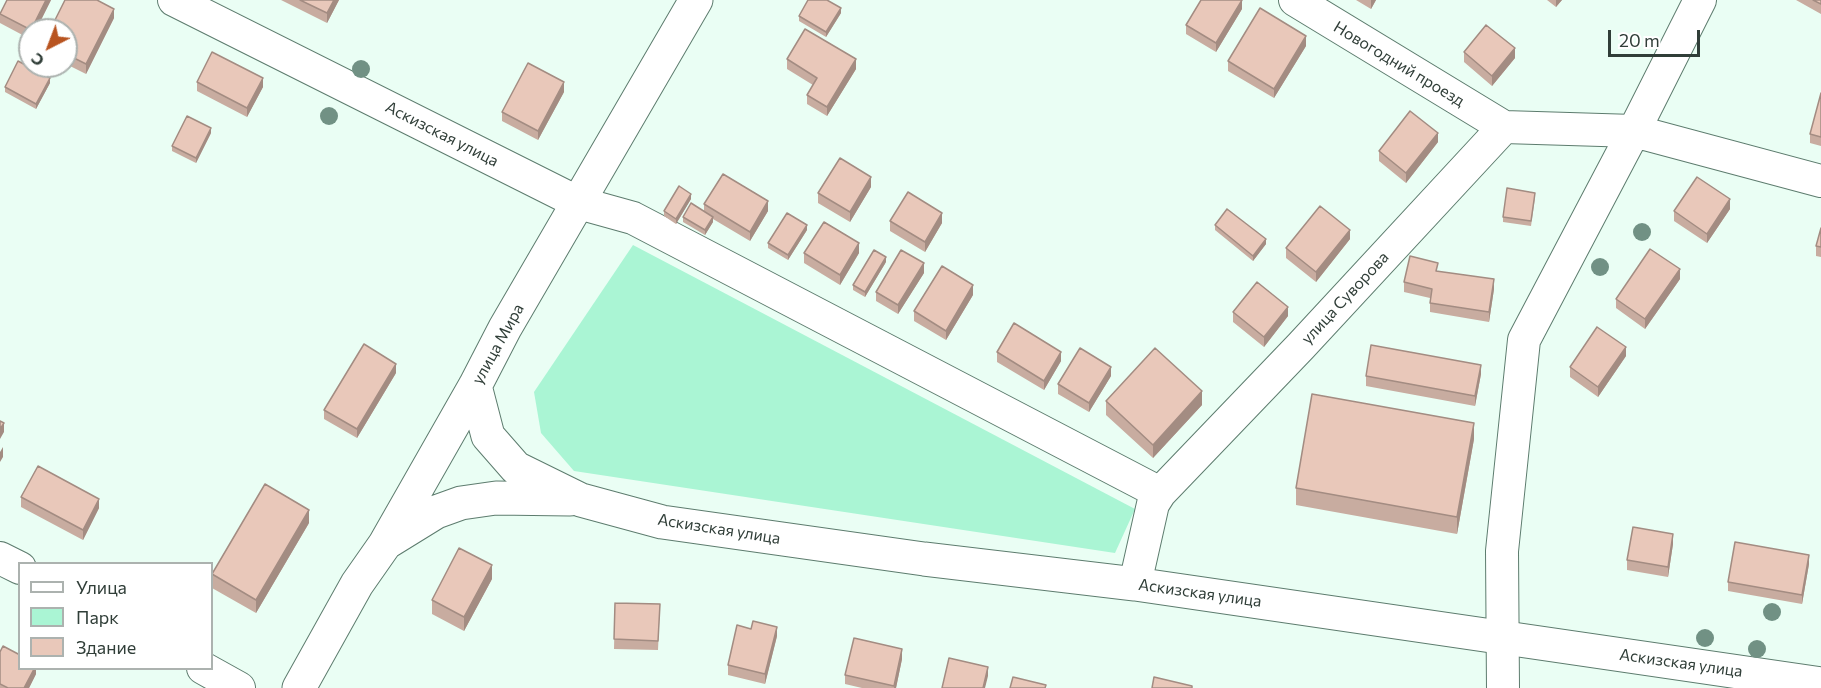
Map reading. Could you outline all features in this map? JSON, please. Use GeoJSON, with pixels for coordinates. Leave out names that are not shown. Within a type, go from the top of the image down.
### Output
{"type":"FeatureCollection","features":[{"type":"Feature","properties":{"kind":"main road","name":"улица Мира"},"geometry":{"type":"LineString","coordinates":[[299,688],[357,584],[385,544],[476,386],[505,328],[696,0]]}},
{"type":"Feature","properties":{"kind":"main road"},"geometry":{"type":"LineString","coordinates":[[476,386],[488,436],[516,468],[581,500]]}},
{"type":"Feature","properties":{"kind":"main road"},"geometry":{"type":"LineString","coordinates":[[385,544],[436,512],[461,503],[496,498],[581,500]]}},
{"type":"Feature","properties":{"kind":"main road","name":"Аскизская улица"},"geometry":{"type":"LineString","coordinates":[[581,500],[662,522],[924,559],[1136,584],[1821,684]]}},
{"type":"Feature","properties":{"kind":"street","name":"Аскизская улица"},"geometry":{"type":"LineString","coordinates":[[174,0],[579,203],[633,218],[1160,493]]}},
{"type":"Feature","properties":{"kind":"street","name":"Новогодний проезд"},"geometry":{"type":"LineString","coordinates":[[1295,0],[1504,127]]}},
{"type":"Feature","properties":{"kind":"street"},"geometry":{"type":"LineString","coordinates":[[1503,688],[1502,551],[1524,340],[1700,0]]}},
{"type":"Feature","properties":{"kind":"street"},"geometry":{"type":"LineString","coordinates":[[1504,127],[1634,130],[1821,181]]}},
{"type":"Feature","properties":{"kind":"street","name":"улица Суворова"},"geometry":{"type":"LineString","coordinates":[[1136,584],[1153,504],[1160,493],[1301,346],[1504,127]]}},
{"type":"Feature","properties":{"kind":"street"},"geometry":{"type":"LineString","coordinates":[[0,558],[18,567]]}},
{"type":"Feature","properties":{"kind":"street"},"geometry":{"type":"LineString","coordinates":[[205,670],[239,688]]}},
{"type":"Feature","properties":{"kind":"green space"},"geometry":{"type":"Polygon","coordinates":[[[633,245],[1135,509],[1115,553],[574,471],[541,433],[534,392],[633,245]]]}},
{"type":"Feature","properties":{"kind":"building"},"geometry":{"type":"Polygon","coordinates":[[[7,0],[46,0],[37,18],[18,18],[18,23],[0,14],[7,0]]]}},
{"type":"Feature","properties":{"kind":"building"},"geometry":{"type":"Polygon","coordinates":[[[65,0],[97,0],[114,9],[86,64],[78,60],[78,18],[56,18],[65,0]]]}},
{"type":"Feature","properties":{"kind":"building"},"geometry":{"type":"Polygon","coordinates":[[[300,0],[334,0],[327,13],[300,0]]]}},
{"type":"Feature","properties":{"kind":"building"},"geometry":{"type":"Polygon","coordinates":[[[808,0],[827,0],[841,8],[826,32],[799,16],[808,0]]]}},
{"type":"Feature","properties":{"kind":"building"},"geometry":{"type":"Polygon","coordinates":[[[1201,0],[1242,0],[1216,43],[1186,25],[1201,0]]]}},
{"type":"Feature","properties":{"kind":"building"},"geometry":{"type":"Polygon","coordinates":[[[1260,8],[1306,36],[1274,89],[1228,61],[1260,8]]]}},
{"type":"Feature","properties":{"kind":"building"},"geometry":{"type":"Polygon","coordinates":[[[1486,25],[1515,48],[1492,76],[1464,52],[1486,25]]]}},
{"type":"Feature","properties":{"kind":"building"},"geometry":{"type":"Polygon","coordinates":[[[805,29],[856,59],[827,107],[807,95],[817,78],[787,59],[805,29]]]}},
{"type":"Feature","properties":{"kind":"building"},"geometry":{"type":"Polygon","coordinates":[[[212,52],[263,78],[247,108],[197,82],[212,52]]]}},
{"type":"Feature","properties":{"kind":"building"},"geometry":{"type":"Polygon","coordinates":[[[18,61],[18,78],[50,78],[36,104],[5,87],[18,61]]]}},
{"type":"Feature","properties":{"kind":"building"},"geometry":{"type":"Polygon","coordinates":[[[528,63],[564,82],[538,131],[502,112],[528,63]]]}},
{"type":"Feature","properties":{"kind":"building"},"geometry":{"type":"Polygon","coordinates":[[[1821,93],[1821,137],[1810,134],[1821,93]]]}},
{"type":"Feature","properties":{"kind":"building"},"geometry":{"type":"Polygon","coordinates":[[[1410,111],[1438,133],[1406,173],[1379,151],[1410,111]]]}},
{"type":"Feature","properties":{"kind":"building"},"geometry":{"type":"Polygon","coordinates":[[[187,116],[211,128],[196,158],[172,146],[187,116]]]}},
{"type":"Feature","properties":{"kind":"building"},"geometry":{"type":"Polygon","coordinates":[[[840,158],[871,177],[850,212],[818,193],[840,158]]]}},
{"type":"Feature","properties":{"kind":"building"},"geometry":{"type":"Polygon","coordinates":[[[723,174],[768,201],[750,232],[704,204],[723,174]]]}},
{"type":"Feature","properties":{"kind":"building"},"geometry":{"type":"Polygon","coordinates":[[[1697,177],[1730,199],[1707,234],[1674,211],[1697,177]]]}},
{"type":"Feature","properties":{"kind":"building"},"geometry":{"type":"Polygon","coordinates":[[[679,186],[691,194],[676,219],[664,211],[679,186]]]}},
{"type":"Feature","properties":{"kind":"building"},"geometry":{"type":"Polygon","coordinates":[[[1507,188],[1535,193],[1531,221],[1503,217],[1507,188]]]}},
{"type":"Feature","properties":{"kind":"building"},"geometry":{"type":"Polygon","coordinates":[[[908,192],[942,213],[925,242],[890,221],[908,192]]]}},
{"type":"Feature","properties":{"kind":"building"},"geometry":{"type":"Polygon","coordinates":[[[691,203],[713,217],[705,230],[683,217],[691,203]]]}},
{"type":"Feature","properties":{"kind":"building"},"geometry":{"type":"Polygon","coordinates":[[[1320,206],[1350,230],[1316,272],[1286,248],[1320,206]]]}},
{"type":"Feature","properties":{"kind":"building"},"geometry":{"type":"Polygon","coordinates":[[[1227,209],[1266,239],[1253,256],[1215,225],[1227,209]]]}},
{"type":"Feature","properties":{"kind":"building"},"geometry":{"type":"Polygon","coordinates":[[[787,213],[807,225],[788,255],[768,243],[787,213]]]}},
{"type":"Feature","properties":{"kind":"building"},"geometry":{"type":"Polygon","coordinates":[[[824,222],[859,243],[840,275],[804,253],[824,222]]]}},
{"type":"Feature","properties":{"kind":"building"},"geometry":{"type":"Polygon","coordinates":[[[1821,228],[1821,247],[1816,246],[1821,228]]]}},
{"type":"Feature","properties":{"kind":"building"},"geometry":{"type":"Polygon","coordinates":[[[1650,249],[1680,269],[1645,319],[1616,299],[1650,249]]]}},
{"type":"Feature","properties":{"kind":"building"},"geometry":{"type":"Polygon","coordinates":[[[874,250],[886,257],[865,292],[853,285],[874,250]]]}},
{"type":"Feature","properties":{"kind":"building"},"geometry":{"type":"Polygon","coordinates":[[[901,250],[924,263],[898,305],[876,292],[901,250]]]}},
{"type":"Feature","properties":{"kind":"building"},"geometry":{"type":"Polygon","coordinates":[[[1410,256],[1438,263],[1436,271],[1494,279],[1489,312],[1430,303],[1432,289],[1404,282],[1410,256]]]}},
{"type":"Feature","properties":{"kind":"building"},"geometry":{"type":"Polygon","coordinates":[[[942,266],[973,285],[946,331],[914,311],[942,266]]]}},
{"type":"Feature","properties":{"kind":"building"},"geometry":{"type":"Polygon","coordinates":[[[1257,282],[1288,307],[1264,337],[1233,312],[1257,282]]]}},
{"type":"Feature","properties":{"kind":"building"},"geometry":{"type":"Polygon","coordinates":[[[1014,323],[1061,352],[1044,381],[997,352],[1014,323]]]}},
{"type":"Feature","properties":{"kind":"building"},"geometry":{"type":"Polygon","coordinates":[[[1597,327],[1626,347],[1598,387],[1570,367],[1597,327]]]}},
{"type":"Feature","properties":{"kind":"building"},"geometry":{"type":"Polygon","coordinates":[[[364,344],[396,364],[357,429],[324,410],[364,344]]]}},
{"type":"Feature","properties":{"kind":"building"},"geometry":{"type":"Polygon","coordinates":[[[1371,345],[1481,365],[1475,396],[1366,376],[1371,345]]]}},
{"type":"Feature","properties":{"kind":"building"},"geometry":{"type":"Polygon","coordinates":[[[1080,348],[1111,367],[1089,403],[1058,384],[1080,348]]]}},
{"type":"Feature","properties":{"kind":"building"},"geometry":{"type":"Polygon","coordinates":[[[1155,348],[1202,391],[1153,445],[1106,401],[1155,348]]]}},
{"type":"Feature","properties":{"kind":"building"},"geometry":{"type":"Polygon","coordinates":[[[1312,394],[1474,423],[1457,517],[1296,488],[1312,394]]]}},
{"type":"Feature","properties":{"kind":"building"},"geometry":{"type":"Polygon","coordinates":[[[38,466],[99,499],[83,530],[21,497],[38,466]]]}},
{"type":"Feature","properties":{"kind":"building"},"geometry":{"type":"Polygon","coordinates":[[[265,484],[309,510],[256,600],[213,575],[265,484]]]}},
{"type":"Feature","properties":{"kind":"building"},"geometry":{"type":"Polygon","coordinates":[[[1633,527],[1673,534],[1668,567],[1627,560],[1633,527]]]}},
{"type":"Feature","properties":{"kind":"building"},"geometry":{"type":"Polygon","coordinates":[[[1735,542],[1809,555],[1802,595],[1728,582],[1735,542]]]}},
{"type":"Feature","properties":{"kind":"building"},"geometry":{"type":"Polygon","coordinates":[[[459,548],[492,565],[464,617],[432,600],[459,548]]]}},
{"type":"Feature","properties":{"kind":"building"},"geometry":{"type":"Polygon","coordinates":[[[615,603],[660,604],[658,641],[614,639],[615,603]]]}},
{"type":"Feature","properties":{"kind":"building"},"geometry":{"type":"Polygon","coordinates":[[[753,621],[777,627],[765,674],[728,665],[737,625],[751,629],[753,621]]]}},
{"type":"Feature","properties":{"kind":"building"},"geometry":{"type":"Polygon","coordinates":[[[854,638],[902,649],[894,686],[845,675],[854,638]]]}},
{"type":"Feature","properties":{"kind":"building"},"geometry":{"type":"Polygon","coordinates":[[[3,646],[18,654],[18,670],[33,670],[24,688],[8,688],[0,684],[0,652],[3,646]]]}},
{"type":"Feature","properties":{"kind":"building"},"geometry":{"type":"Polygon","coordinates":[[[949,658],[988,667],[983,688],[942,688],[949,658]]]}},
{"type":"Feature","properties":{"kind":"building"},"geometry":{"type":"Polygon","coordinates":[[[1013,677],[1046,685],[1045,688],[1010,688],[1013,677]]]}},
{"type":"Feature","properties":{"kind":"building"},"geometry":{"type":"Polygon","coordinates":[[[1154,677],[1192,686],[1192,688],[1152,688],[1154,677]]]}}]}
